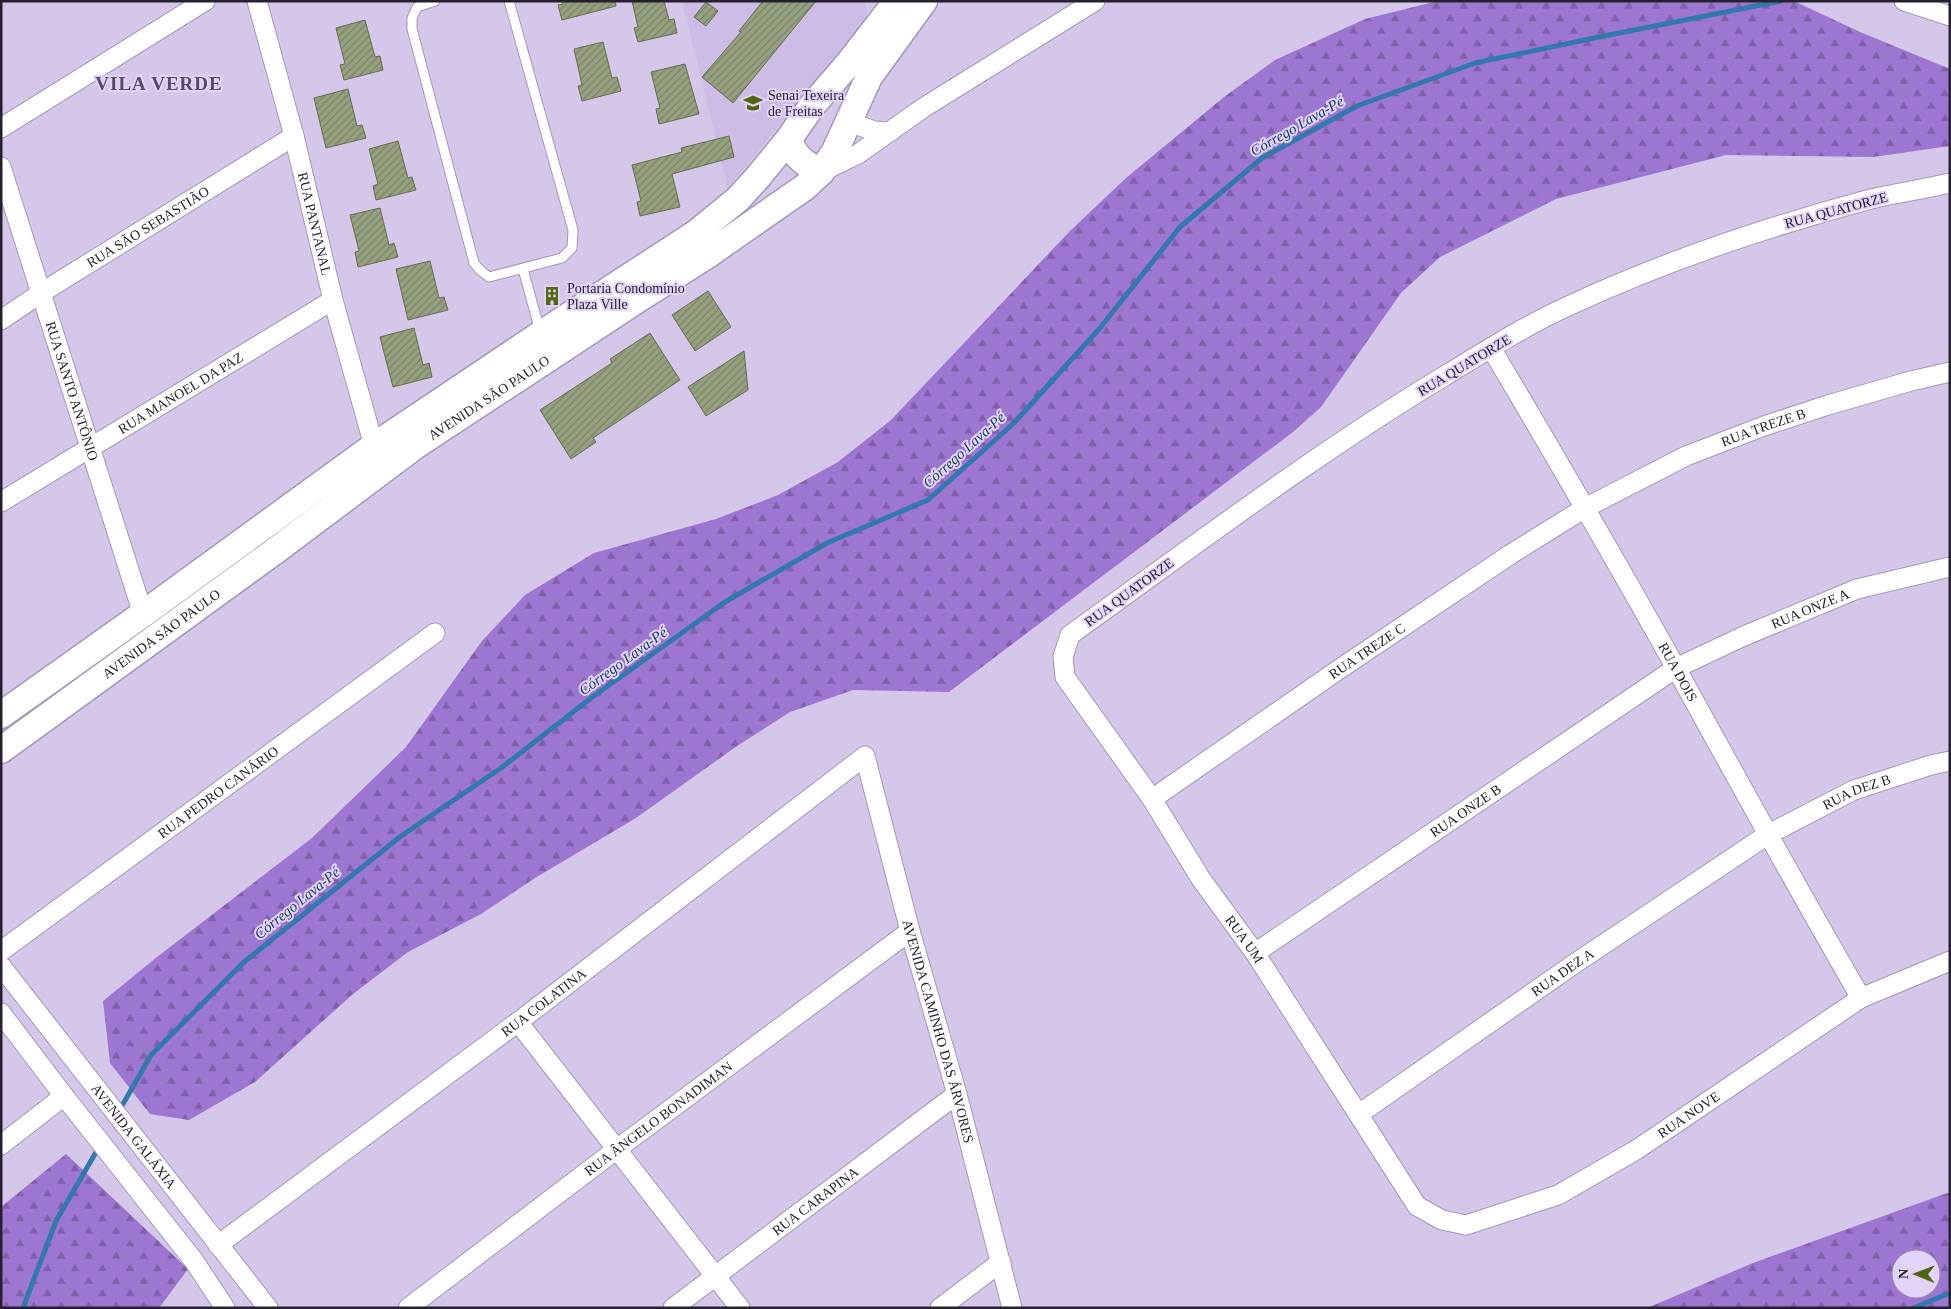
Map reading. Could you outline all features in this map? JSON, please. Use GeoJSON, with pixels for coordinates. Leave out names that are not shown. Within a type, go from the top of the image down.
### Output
{"type":"FeatureCollection","features":[{"type":"Feature","properties":{"kind":"street"},"geometry":{"type":"LineString","coordinates":[[1,128],[205,1]]}},
{"type":"Feature","properties":{"kind":"street","name":"RUA PANTANAL"},"geometry":{"type":"LineString","coordinates":[[257,1],[294,136],[333,300],[374,446]]}},
{"type":"Feature","properties":{"kind":"street","name":"AVENIDA SÃO PAULO"},"geometry":{"type":"LineString","coordinates":[[1,715],[144,614],[374,446],[695,234],[738,199],[897,1]]}},
{"type":"Feature","properties":{"kind":"street","name":"AVENIDA SÃO PAULO"},"geometry":{"type":"LineString","coordinates":[[1,750],[275,551],[415,446],[706,256],[805,187],[821,172],[834,151],[869,78],[924,1]]}},
{"type":"Feature","properties":{"kind":"street"},"geometry":{"type":"LineString","coordinates":[[788,139],[791,147],[802,161],[821,172],[858,154],[923,108],[1095,1]]}},
{"type":"Feature","properties":{"kind":"street"},"geometry":{"type":"LineString","coordinates":[[1904,1],[1950,16]]}},
{"type":"Feature","properties":{"kind":"street"},"geometry":{"type":"LineString","coordinates":[[811,106],[824,106],[847,121],[874,131],[890,132]]}},
{"type":"Feature","properties":{"kind":"street","name":"RUA SÃO SEBASTIÃO"},"geometry":{"type":"LineString","coordinates":[[1,320],[41,293],[294,136]]}},
{"type":"Feature","properties":{"kind":"street","name":"RUA SANTO ANTÔNIO"},"geometry":{"type":"LineString","coordinates":[[1,167],[7,204],[41,293],[144,614]]}},
{"type":"Feature","properties":{"kind":"street","name":"RUA QUATORZE"},"geometry":{"type":"LineString","coordinates":[[1065,678],[1063,658],[1070,635],[1274,487],[1376,417],[1491,348],[1561,309],[1652,269],[1747,235],[1855,204],[1950,184]]}},
{"type":"Feature","properties":{"kind":"street","name":"RUA MANOEL DA PAZ"},"geometry":{"type":"LineString","coordinates":[[1,502],[333,300]]}},
{"type":"Feature","properties":{"kind":"street","name":"RUA DOIS"},"geometry":{"type":"LineString","coordinates":[[1491,348],[1676,668],[1767,835],[1860,998]]}},
{"type":"Feature","properties":{"kind":"street","name":"RUA TREZE B"},"geometry":{"type":"LineString","coordinates":[[1585,508],[1686,456],[1764,426],[1865,394],[1950,372]]}},
{"type":"Feature","properties":{"kind":"street","name":"RUA TREZE C"},"geometry":{"type":"LineString","coordinates":[[1152,799],[1511,554],[1585,508]]}},
{"type":"Feature","properties":{"kind":"street","name":"RUA ONZE A"},"geometry":{"type":"LineString","coordinates":[[1676,668],[1744,636],[1857,589],[1950,567]]}},
{"type":"Feature","properties":{"kind":"street","name":"RUA PEDRO CANÁRIO"},"geometry":{"type":"LineString","coordinates":[[1,951],[435,633]]}},
{"type":"Feature","properties":{"kind":"street","name":"RUA ONZE B"},"geometry":{"type":"LineString","coordinates":[[1255,953],[1676,668]]}},
{"type":"Feature","properties":{"kind":"street","name":"RUA UM"},"geometry":{"type":"LineString","coordinates":[[1065,678],[1152,799],[1201,879],[1255,953],[1417,1206]]}},
{"type":"Feature","properties":{"kind":"street","name":"AVENIDA CAMINHO DAS ÁRVORES"},"geometry":{"type":"LineString","coordinates":[[865,756],[910,931],[957,1094],[1012,1308]]}},
{"type":"Feature","properties":{"kind":"street","name":"RUA COLATINA"},"geometry":{"type":"LineString","coordinates":[[218,1244],[518,1022],[865,756]]}},
{"type":"Feature","properties":{"kind":"street","name":"RUA DEZ B"},"geometry":{"type":"LineString","coordinates":[[1767,835],[1854,790],[1931,765],[1950,761]]}},
{"type":"Feature","properties":{"kind":"street","name":"RUA DEZ A"},"geometry":{"type":"LineString","coordinates":[[1359,1114],[1574,964],[1767,835]]}},
{"type":"Feature","properties":{"kind":"street","name":"RUA ÂNGELO BONADIMAN"},"geometry":{"type":"LineString","coordinates":[[408,1308],[617,1149],[910,931]]}},
{"type":"Feature","properties":{"kind":"street","name":"RUA NOVE"},"geometry":{"type":"LineString","coordinates":[[1417,1206],[1442,1220],[1466,1225],[1558,1195],[1636,1150],[1860,998],[1950,961]]}},
{"type":"Feature","properties":{"kind":"street","name":"AVENIDA GALÁXIA"},"geometry":{"type":"LineString","coordinates":[[1,966],[268,1308]]}},
{"type":"Feature","properties":{"kind":"street"},"geometry":{"type":"LineString","coordinates":[[1,1013],[194,1261],[225,1308]]}},
{"type":"Feature","properties":{"kind":"street"},"geometry":{"type":"LineString","coordinates":[[518,1022],[740,1308]]}},
{"type":"Feature","properties":{"kind":"street","name":"RUA CARAPINA"},"geometry":{"type":"LineString","coordinates":[[673,1308],[957,1094]]}},
{"type":"Feature","properties":{"kind":"street"},"geometry":{"type":"LineString","coordinates":[[1,1145],[64,1096]]}},
{"type":"Feature","properties":{"kind":"street"},"geometry":{"type":"LineString","coordinates":[[940,1308],[1001,1262]]}},
{"type":"Feature","properties":{"kind":"lane"},"geometry":{"type":"LineString","coordinates":[[435,1],[417,7],[412,18],[412,29],[474,263],[489,277],[562,258],[572,248],[573,230],[509,1]]}},
{"type":"Feature","properties":{"kind":"lane"},"geometry":{"type":"LineString","coordinates":[[523,269],[541,334]]}},
{"type":"Feature","properties":{"kind":"shaded area","name":"Senai Texeira de Freitas"},"geometry":{"type":"Polygon","coordinates":[[[682,1],[865,1],[868,17],[728,188],[682,1]]]}},
{"type":"Feature","properties":{"kind":"green space"},"geometry":{"type":"Polygon","coordinates":[[[1438,1],[1794,1],[1860,32],[1950,69],[1950,146],[1873,157],[1726,155],[1556,199],[1440,257],[1401,293],[1321,407],[1293,432],[949,692],[853,690],[790,712],[737,746],[636,818],[535,878],[481,914],[408,952],[353,994],[255,1082],[189,1120],[150,1114],[110,1063],[103,1001],[312,838],[406,747],[482,641],[525,595],[594,553],[716,519],[778,495],[838,462],[891,420],[1070,231],[1126,178],[1224,97],[1275,60],[1365,19],[1438,1]]]}},
{"type":"Feature","properties":{"kind":"green space"},"geometry":{"type":"Polygon","coordinates":[[[66,1154],[188,1269],[159,1308],[1,1308],[1,1207],[66,1154]]]}},
{"type":"Feature","properties":{"kind":"green space"},"geometry":{"type":"Polygon","coordinates":[[[1950,1192],[1950,1308],[1647,1308],[1753,1263],[1950,1192]]]}},
{"type":"Feature","properties":{"kind":"building"},"geometry":{"type":"Polygon","coordinates":[[[562,1],[615,1],[616,6],[562,20],[558,5],[563,4],[562,1]]]}},
{"type":"Feature","properties":{"kind":"building"},"geometry":{"type":"Polygon","coordinates":[[[632,1],[664,1],[669,20],[674,19],[677,33],[638,42],[634,28],[638,27],[632,1]]]}},
{"type":"Feature","properties":{"kind":"building"},"geometry":{"type":"Polygon","coordinates":[[[763,1],[816,1],[733,103],[702,77],[741,32],[739,31],[763,1]]]}},
{"type":"Feature","properties":{"kind":"building"},"geometry":{"type":"Polygon","coordinates":[[[706,2],[718,11],[706,26],[694,17],[706,2]]]}},
{"type":"Feature","properties":{"kind":"building"},"geometry":{"type":"Polygon","coordinates":[[[365,20],[375,57],[380,56],[383,70],[344,80],[340,65],[345,64],[336,28],[365,20]]]}},
{"type":"Feature","properties":{"kind":"building"},"geometry":{"type":"Polygon","coordinates":[[[603,42],[612,78],[617,77],[621,91],[582,101],[578,86],[582,85],[574,49],[603,42]]]}},
{"type":"Feature","properties":{"kind":"building"},"geometry":{"type":"Polygon","coordinates":[[[685,64],[699,114],[659,124],[656,109],[660,108],[651,72],[685,64]]]}},
{"type":"Feature","properties":{"kind":"building"},"geometry":{"type":"Polygon","coordinates":[[[348,89],[357,126],[362,125],[366,138],[326,148],[314,98],[348,89]]]}},
{"type":"Feature","properties":{"kind":"building"},"geometry":{"type":"Polygon","coordinates":[[[729,136],[734,157],[672,174],[680,207],[640,216],[637,202],[641,201],[632,165],[682,152],[681,148],[729,136]]]}},
{"type":"Feature","properties":{"kind":"building"},"geometry":{"type":"Polygon","coordinates":[[[398,141],[408,178],[412,177],[416,190],[376,200],[373,186],[378,184],[369,149],[398,141]]]}},
{"type":"Feature","properties":{"kind":"building"},"geometry":{"type":"Polygon","coordinates":[[[380,208],[389,245],[394,243],[398,257],[358,267],[355,252],[359,251],[350,215],[380,208]]]}},
{"type":"Feature","properties":{"kind":"building"},"geometry":{"type":"Polygon","coordinates":[[[430,261],[439,298],[444,297],[448,310],[408,320],[396,269],[430,261]]]}},
{"type":"Feature","properties":{"kind":"building"},"geometry":{"type":"Polygon","coordinates":[[[708,291],[731,327],[695,351],[672,315],[708,291]]]}},
{"type":"Feature","properties":{"kind":"building"},"geometry":{"type":"Polygon","coordinates":[[[414,328],[423,365],[429,363],[432,377],[393,387],[380,337],[414,328]]]}},
{"type":"Feature","properties":{"kind":"building"},"geometry":{"type":"Polygon","coordinates":[[[650,333],[680,380],[593,438],[596,442],[571,459],[540,410],[612,363],[610,359],[650,333]]]}},
{"type":"Feature","properties":{"kind":"building"},"geometry":{"type":"Polygon","coordinates":[[[744,351],[748,390],[706,416],[688,387],[744,351]]]}},
{"type":"Feature","properties":{"kind":"waterway","name":"Córrego Lava-Pé"},"geometry":{"type":"LineString","coordinates":[[119,1111],[151,1055],[244,962],[401,836],[501,768],[591,698],[725,602],[827,543],[928,500],[1014,423],[1100,328],[1180,227],[1262,158],[1357,106],[1475,63],[1781,1]]}},
{"type":"Feature","properties":{"kind":"waterway","name":"Córrego Lava-Pé"},"geometry":{"type":"LineString","coordinates":[[23,1308],[56,1221],[99,1147]]}},
{"type":"Feature","properties":{"kind":"waterway"},"geometry":{"type":"LineString","coordinates":[[1913,1308],[1950,1293]]}},
{"type":"Feature","properties":{"kind":"place","name":"Senai Texeira de Freitas"},"geometry":{"type":"Point","coordinates":[753,103]}},
{"type":"Feature","properties":{"kind":"place","name":"Portaria Condomínio Plaza Ville"},"geometry":{"type":"Point","coordinates":[552,296]}},
{"type":"Feature","properties":{"kind":"district","name":"VILA VERDE"},"geometry":{"type":"Point","coordinates":[159,83]}}]}
